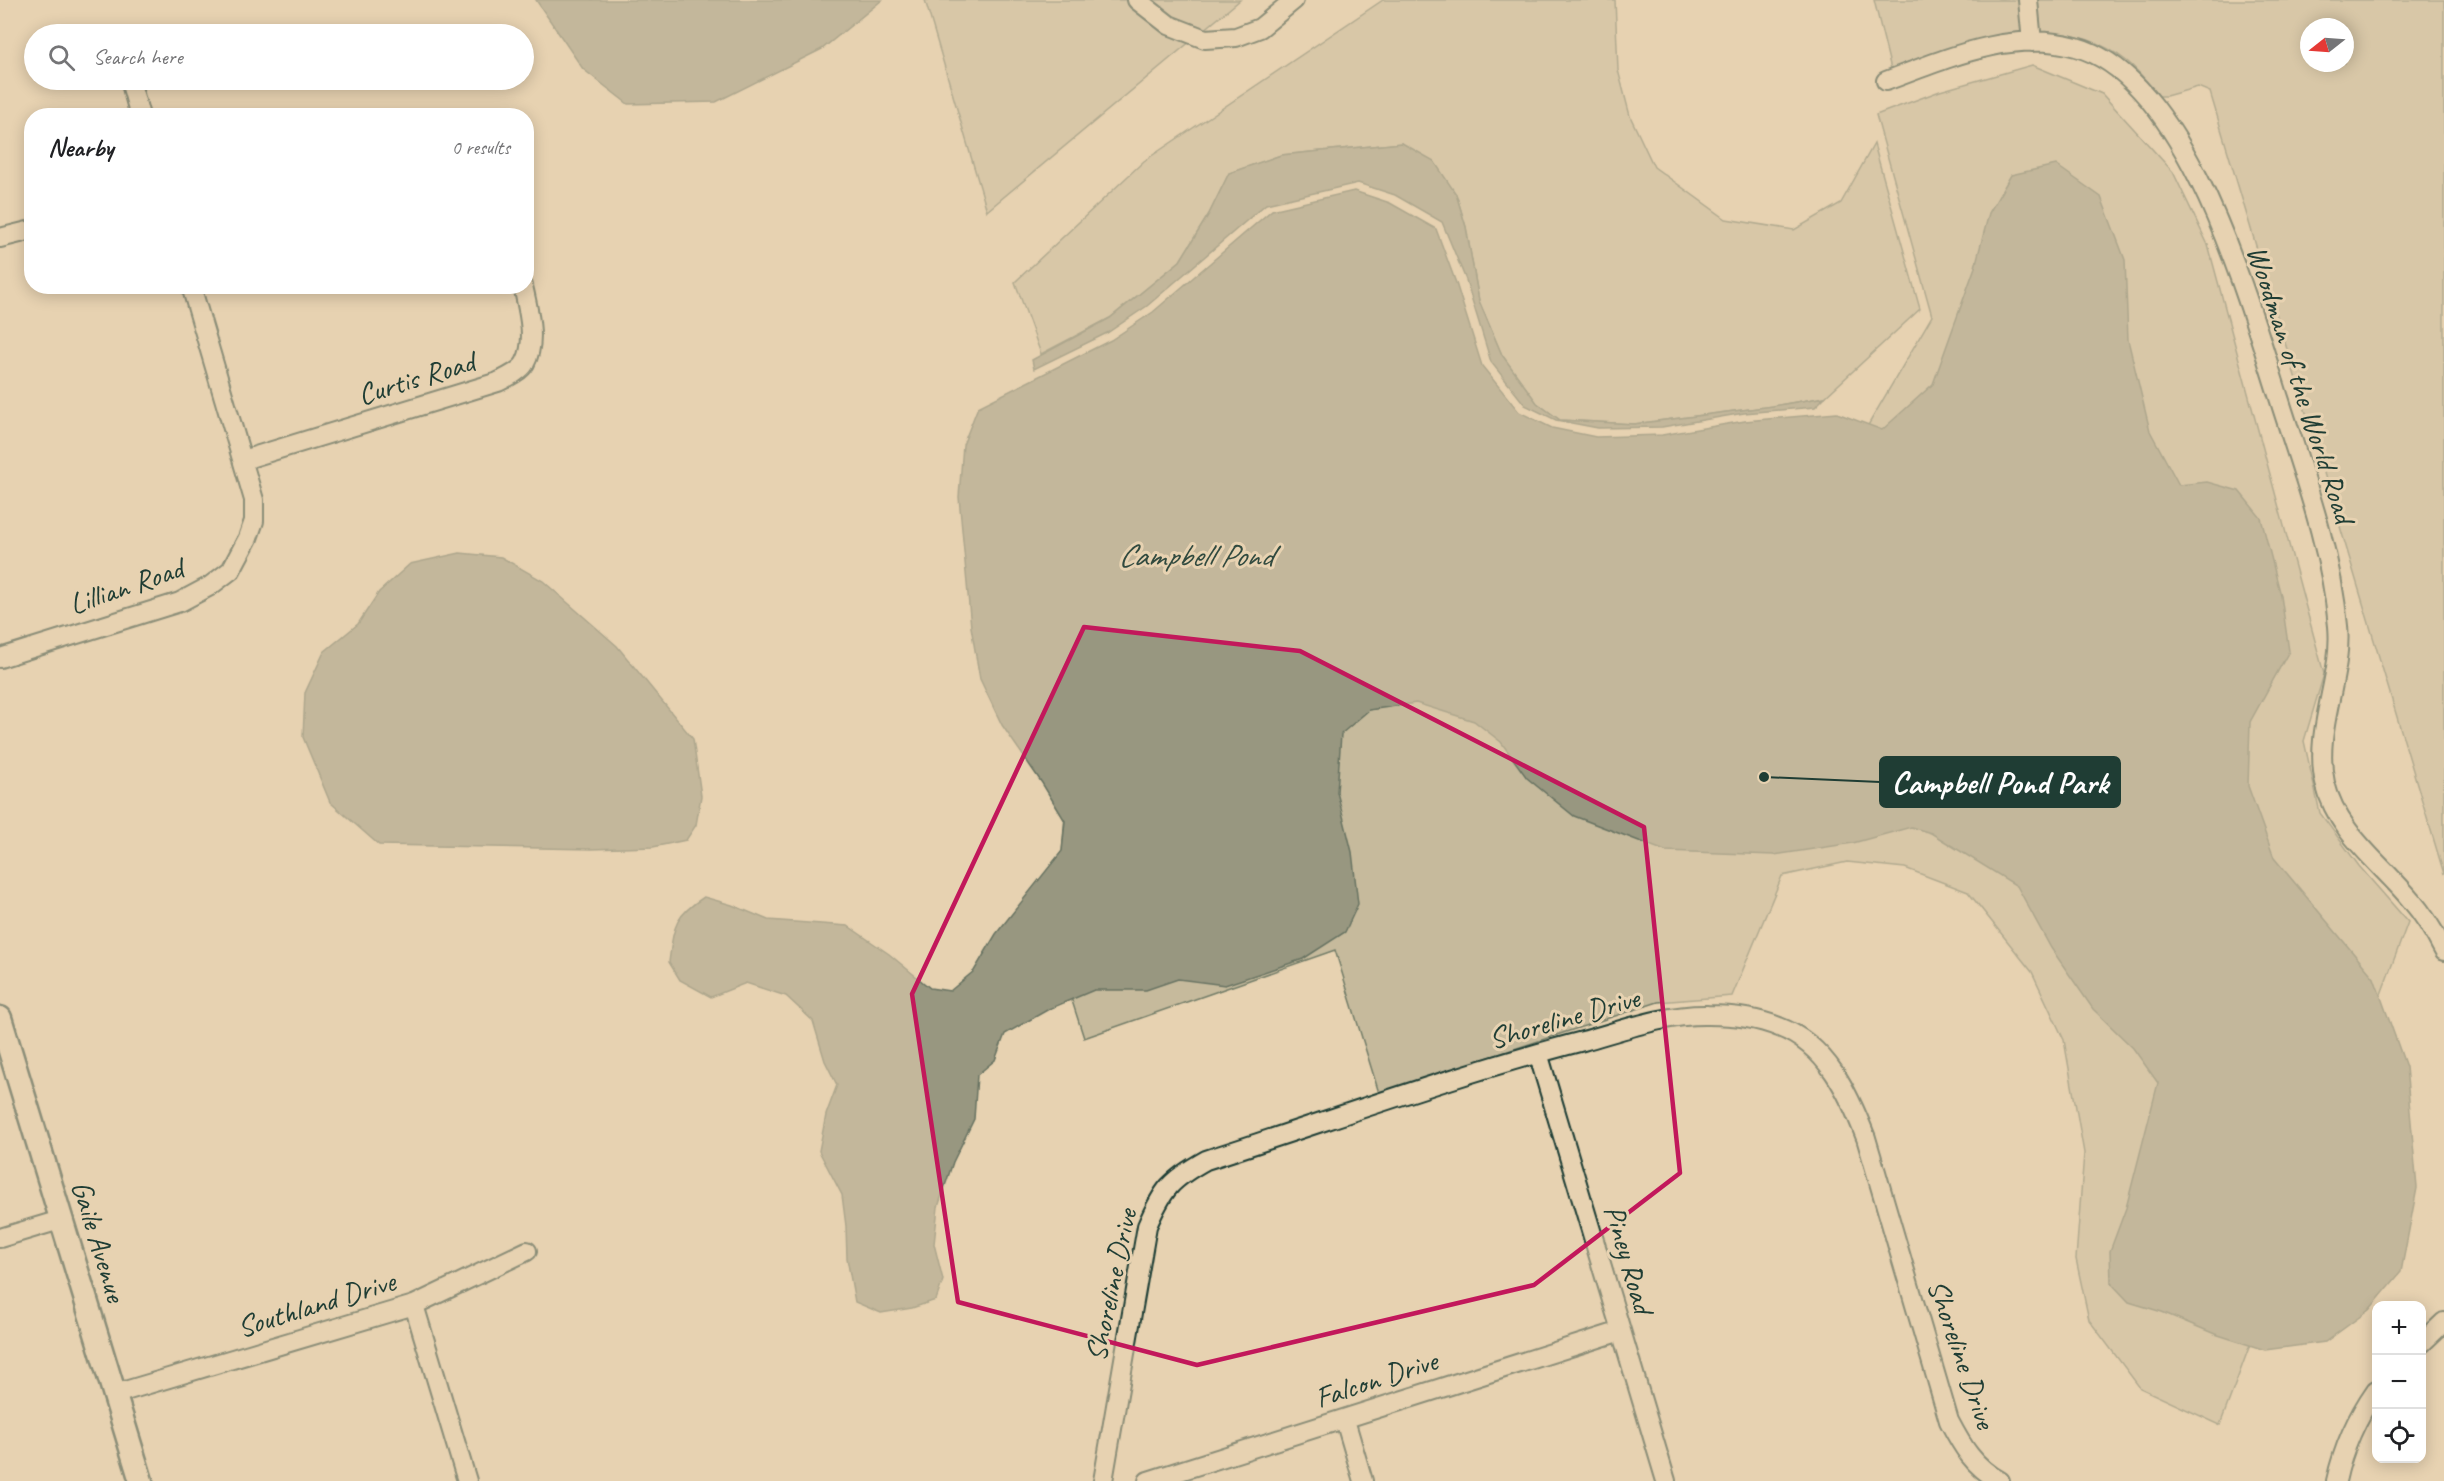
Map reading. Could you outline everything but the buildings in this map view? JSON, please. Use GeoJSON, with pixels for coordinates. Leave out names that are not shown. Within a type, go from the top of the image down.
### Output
{"type":"FeatureCollection","features":[{"type":"Feature","properties":{"kind":"street"},"geometry":{"type":"LineString","coordinates":[[1137,0],[1169,25],[1205,39],[1236,37],[1260,28],[1294,0]]}},
{"type":"Feature","properties":{"kind":"street"},"geometry":{"type":"LineString","coordinates":[[2028,0],[2032,42]]}},
{"type":"Feature","properties":{"kind":"street","name":"Woodman of the World Road"},"geometry":{"type":"LineString","coordinates":[[1886,81],[1992,45],[2052,42],[2077,47],[2101,57],[2136,85],[2157,111],[2182,149],[2209,201],[2232,258],[2314,508],[2334,587],[2339,629],[2338,667],[2326,717],[2323,753],[2324,781],[2334,810],[2350,834],[2412,900],[2434,931],[2444,951]]}},
{"type":"Feature","properties":{"kind":"street"},"geometry":{"type":"LineString","coordinates":[[133,90],[138,108]]}},
{"type":"Feature","properties":{"kind":"street"},"geometry":{"type":"LineString","coordinates":[[0,238],[24,232]]}},
{"type":"Feature","properties":{"kind":"street"},"geometry":{"type":"LineString","coordinates":[[193,294],[243,460]]}},
{"type":"Feature","properties":{"kind":"street","name":"Curtis Road"},"geometry":{"type":"LineString","coordinates":[[243,460],[498,382],[510,376],[525,364],[531,342],[524,294]]}},
{"type":"Feature","properties":{"kind":"street","name":"Lillian Road"},"geometry":{"type":"LineString","coordinates":[[0,658],[180,602],[210,586],[231,570],[254,521],[254,500],[243,460]]}},
{"type":"Feature","properties":{"kind":"street","name":"Shoreline Drive"},"geometry":{"type":"LineString","coordinates":[[1103,1481],[1147,1226],[1161,1195],[1182,1173],[1206,1160],[1538,1053],[1646,1024],[1707,1014],[1754,1019],[1781,1027],[1801,1039],[1820,1055],[1836,1074],[1852,1103],[1866,1138],[1949,1421],[1966,1454],[1978,1466],[2000,1481]]}},
{"type":"Feature","properties":{"kind":"street","name":"Gaile Avenue"},"geometry":{"type":"LineString","coordinates":[[1,1023],[141,1481]]}},
{"type":"Feature","properties":{"kind":"street","name":"Piney Road"},"geometry":{"type":"LineString","coordinates":[[1538,1053],[1665,1481]]}},
{"type":"Feature","properties":{"kind":"street"},"geometry":{"type":"LineString","coordinates":[[0,1238],[60,1220]]}},
{"type":"Feature","properties":{"kind":"street","name":"Southland Drive"},"geometry":{"type":"LineString","coordinates":[[115,1394],[414,1305],[527,1251]]}},
{"type":"Feature","properties":{"kind":"street"},"geometry":{"type":"LineString","coordinates":[[414,1305],[467,1481]]}},
{"type":"Feature","properties":{"kind":"street"},"geometry":{"type":"LineString","coordinates":[[2426,1338],[2444,1322]]}},
{"type":"Feature","properties":{"kind":"street","name":"Falcon Drive"},"geometry":{"type":"LineString","coordinates":[[1148,1481],[1621,1331]]}},
{"type":"Feature","properties":{"kind":"street"},"geometry":{"type":"LineString","coordinates":[[2336,1481],[2340,1463],[2362,1410],[2372,1396]]}},
{"type":"Feature","properties":{"kind":"street"},"geometry":{"type":"LineString","coordinates":[[1345,1420],[1363,1481]]}},
{"type":"Feature","properties":{"kind":"highlighted area"},"geometry":{"type":"Polygon","coordinates":[[[1084,627],[1300,651],[1644,827],[1680,1173],[1534,1285],[1197,1365],[958,1302],[912,994],[1084,627]]]}},
{"type":"Feature","properties":{"kind":"shaded area"},"geometry":{"type":"Polygon","coordinates":[[[925,0],[1240,0],[987,211],[925,0]]]}},
{"type":"Feature","properties":{"kind":"shaded area"},"geometry":{"type":"Polygon","coordinates":[[[1383,0],[1615,0],[1618,70],[1630,116],[1654,167],[1726,219],[1794,230],[1841,203],[1874,144],[1920,309],[1825,397],[1634,424],[1560,420],[1537,403],[1502,355],[1479,301],[1466,227],[1456,194],[1402,143],[1281,155],[1229,173],[1209,214],[1180,261],[1110,318],[1041,354],[1015,282],[1144,161],[1383,0]]]}},
{"type":"Feature","properties":{"kind":"shaded area"},"geometry":{"type":"Polygon","coordinates":[[[1874,0],[2444,0],[2444,874],[2210,92],[2198,87],[2159,96],[2128,62],[2100,45],[2071,35],[2041,32],[2011,34],[1949,48],[1891,69],[1874,0]]]}},
{"type":"Feature","properties":{"kind":"shaded area","name":"Campbell Pond"},"geometry":{"type":"Polygon","coordinates":[[[2032,65],[2102,94],[2173,172],[2208,245],[2324,674],[2304,741],[2320,813],[2359,866],[2408,922],[2220,1425],[2140,1388],[2089,1320],[2076,1259],[2084,1153],[2064,1040],[2032,972],[1968,892],[1905,868],[1847,862],[1782,876],[1732,996],[1658,1002],[1379,1093],[1335,950],[1084,1038],[1055,948],[1097,388],[1550,490],[1832,487],[1932,316],[1876,115],[1940,91],[2032,65]]]}},
{"type":"Feature","properties":{"kind":"water"},"geometry":{"type":"Polygon","coordinates":[[[536,0],[882,0],[822,49],[716,102],[628,104],[583,69],[536,0]]]}},
{"type":"Feature","properties":{"kind":"water"},"geometry":{"type":"Polygon","coordinates":[[[1402,143],[1434,161],[1456,194],[1466,227],[1479,301],[1502,355],[1537,403],[1560,420],[1634,424],[1825,397],[1815,407],[1744,413],[1662,427],[1598,428],[1556,420],[1525,405],[1491,362],[1466,280],[1442,222],[1395,195],[1358,183],[1266,204],[1147,306],[1107,333],[1034,369],[1032,360],[1110,318],[1180,261],[1209,214],[1229,173],[1281,155],[1402,143]]]}},
{"type":"Feature","properties":{"kind":"water","name":"Campbell Pond"},"geometry":{"type":"Polygon","coordinates":[[[2056,165],[2101,197],[2125,260],[2128,340],[2150,431],[2179,485],[2207,482],[2239,491],[2261,518],[2281,596],[2289,651],[2250,722],[2248,786],[2274,858],[2374,978],[2406,1067],[2417,1188],[2401,1272],[2377,1301],[2372,1301],[2369,1310],[2325,1342],[2265,1350],[2129,1302],[2111,1283],[2110,1251],[2126,1208],[2158,1083],[2133,1048],[2093,1009],[2051,948],[2017,886],[1931,833],[1911,827],[1853,843],[1774,855],[1665,851],[1574,816],[1527,778],[1501,742],[1474,721],[1416,703],[1369,710],[1341,734],[1337,792],[1352,852],[1358,904],[1345,932],[1303,959],[1225,985],[1178,979],[1146,990],[1094,990],[1049,1009],[1005,1034],[995,1060],[977,1075],[974,1119],[953,1162],[938,1207],[934,1244],[943,1280],[936,1300],[912,1308],[881,1313],[855,1302],[847,1258],[842,1195],[819,1151],[826,1115],[837,1085],[825,1061],[813,1021],[786,996],[746,983],[711,997],[680,980],[669,962],[672,940],[681,917],[704,897],[732,905],[768,920],[848,926],[889,954],[930,988],[950,991],[974,971],[996,934],[1062,851],[1065,821],[1002,725],[980,679],[971,627],[959,497],[963,445],[978,407],[1111,340],[1153,312],[1272,210],[1354,191],[1390,203],[1436,229],[1482,366],[1519,412],[1552,428],[1596,437],[1662,435],[1745,421],[1837,413],[1882,430],[1933,384],[1975,267],[1989,213],[2011,175],[2056,165]]]}},
{"type":"Feature","properties":{"kind":"water"},"geometry":{"type":"Polygon","coordinates":[[[460,553],[501,557],[543,581],[617,646],[693,739],[701,796],[696,825],[686,840],[653,847],[591,849],[379,845],[330,802],[303,737],[305,693],[324,652],[358,624],[379,592],[410,564],[460,553]]]}},
{"type":"Feature","properties":{"kind":"place","name":"Campbell Pond Park"},"geometry":{"type":"Point","coordinates":[1764,777]}}]}
